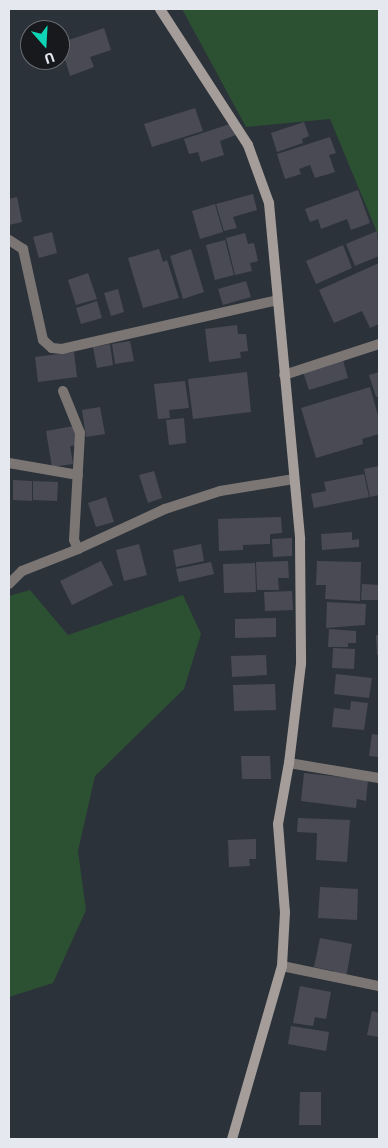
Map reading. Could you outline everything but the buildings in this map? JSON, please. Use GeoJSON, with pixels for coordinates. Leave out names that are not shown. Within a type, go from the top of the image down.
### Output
{"type":"FeatureCollection","features":[{"type":"Feature","properties":{"kind":"street"},"geometry":{"type":"LineString","coordinates":[[160,9],[223,103],[248,145],[260,174],[268,203],[301,565],[301,664],[289,763],[278,824],[285,912],[282,966],[232,1139]]}},
{"type":"Feature","properties":{"kind":"street"},"geometry":{"type":"LineString","coordinates":[[9,240],[23,249],[43,340],[52,348],[62,349],[278,300]]}},
{"type":"Feature","properties":{"kind":"street"},"geometry":{"type":"LineString","coordinates":[[284,375],[379,344]]}},
{"type":"Feature","properties":{"kind":"street"},"geometry":{"type":"LineString","coordinates":[[63,391],[80,433],[74,540],[78,550]]}},
{"type":"Feature","properties":{"kind":"street"},"geometry":{"type":"LineString","coordinates":[[9,463],[78,474]]}},
{"type":"Feature","properties":{"kind":"street"},"geometry":{"type":"LineString","coordinates":[[9,584],[22,570],[78,550],[165,509],[211,494],[294,479]]}},
{"type":"Feature","properties":{"kind":"street"},"geometry":{"type":"LineString","coordinates":[[289,763],[379,778]]}},
{"type":"Feature","properties":{"kind":"street"},"geometry":{"type":"LineString","coordinates":[[282,966],[379,986]]}},
{"type":"Feature","properties":{"kind":"green space"},"geometry":{"type":"Polygon","coordinates":[[[182,9],[379,9],[379,237],[330,119],[246,127],[182,9]]]}},
{"type":"Feature","properties":{"kind":"green space"},"geometry":{"type":"Polygon","coordinates":[[[30,590],[68,635],[183,595],[201,634],[184,689],[95,776],[78,851],[86,910],[53,983],[9,997],[9,596],[30,590]]]}}]}
